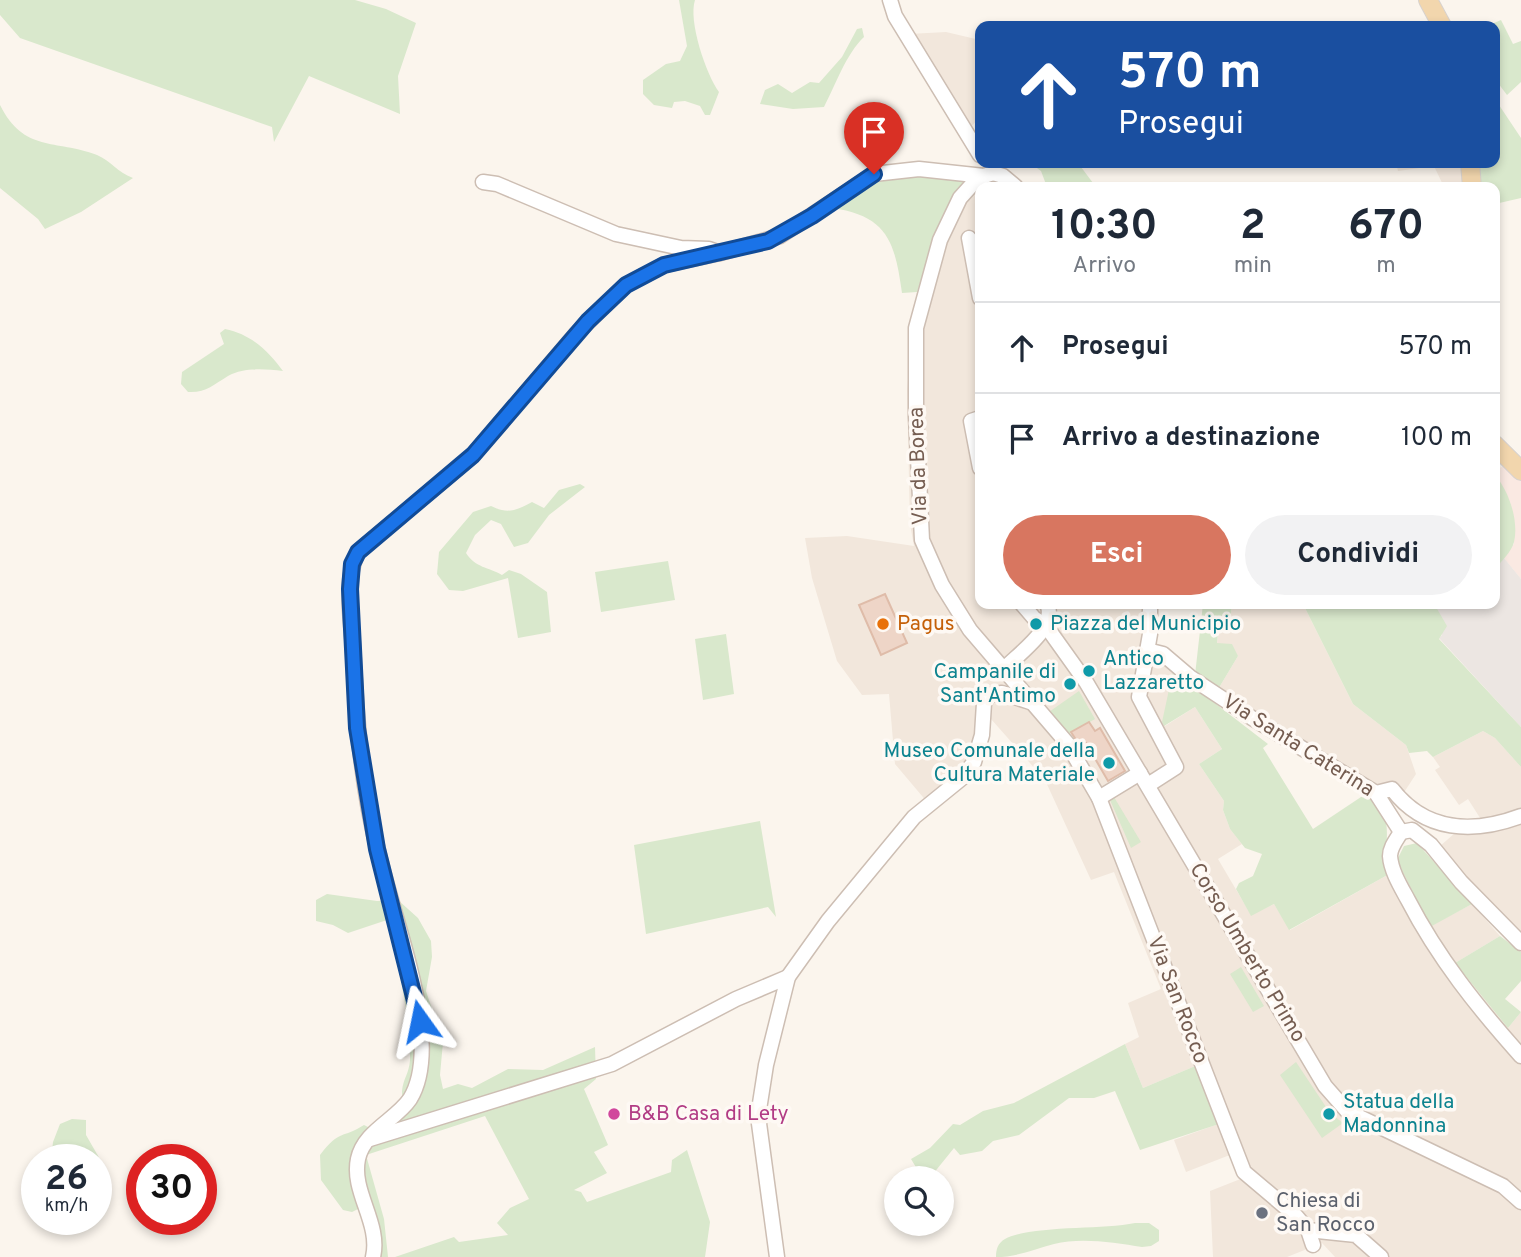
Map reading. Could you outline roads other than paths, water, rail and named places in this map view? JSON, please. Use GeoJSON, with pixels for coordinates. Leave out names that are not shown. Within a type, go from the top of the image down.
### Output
{"type":"FeatureCollection","features":[{"type":"Feature","properties":{"kind":"main road"},"geometry":{"type":"LineString","coordinates":[[1428,0],[1439,21]]}},
{"type":"Feature","properties":{"kind":"main road"},"geometry":{"type":"LineString","coordinates":[[1500,450],[1521,471]]}},
{"type":"Feature","properties":{"kind":"street"},"geometry":{"type":"LineString","coordinates":[[890,0],[895,16],[975,147]]}},
{"type":"Feature","properties":{"kind":"street"},"geometry":{"type":"LineString","coordinates":[[373,1257],[374,1229],[358,1168],[359,1156],[369,1140],[409,1100],[416,1085],[421,1052],[420,1021],[377,849],[357,728],[350,589],[352,564],[358,552],[473,455],[584,326],[626,285],[664,265],[780,236],[874,174],[919,169],[987,170],[1010,182]]}},
{"type":"Feature","properties":{"kind":"street"},"geometry":{"type":"LineString","coordinates":[[483,181],[497,184],[616,233],[681,248],[709,249],[720,253]]}},
{"type":"Feature","properties":{"kind":"street","name":"Via da Borea"},"geometry":{"type":"LineString","coordinates":[[975,182],[960,198],[940,240],[928,275],[916,328],[915,415],[922,540],[927,557],[970,630],[1064,738]]}},
{"type":"Feature","properties":{"kind":"street"},"geometry":{"type":"LineString","coordinates":[[969,239],[975,258]]}},
{"type":"Feature","properties":{"kind":"street"},"geometry":{"type":"LineString","coordinates":[[1026,609],[1046,626]]}},
{"type":"Feature","properties":{"kind":"street"},"geometry":{"type":"LineString","coordinates":[[1003,670],[1046,626],[1051,615],[1049,609]]}},
{"type":"Feature","properties":{"kind":"street"},"geometry":{"type":"LineString","coordinates":[[1099,798],[1176,767],[1139,697],[1147,650],[1150,609]]}},
{"type":"Feature","properties":{"kind":"street","name":"Corso Umberto Primo"},"geometry":{"type":"LineString","coordinates":[[1046,626],[1086,682],[1325,1086],[1347,1111],[1503,1186],[1521,1202]]}},
{"type":"Feature","properties":{"kind":"street","name":"Via Santa Caterina"},"geometry":{"type":"LineString","coordinates":[[1147,650],[1163,654],[1190,677],[1252,718],[1376,793],[1401,832]]}},
{"type":"Feature","properties":{"kind":"street"},"geometry":{"type":"LineString","coordinates":[[778,1257],[758,1115],[766,1065],[788,977],[828,920],[914,817],[962,778],[974,762],[982,735],[983,709],[989,695],[1002,693],[1031,703]]}},
{"type":"Feature","properties":{"kind":"street","name":"Via San Rocco"},"geometry":{"type":"LineString","coordinates":[[1064,738],[1099,798],[1244,1172],[1308,1230],[1313,1245]]}},
{"type":"Feature","properties":{"kind":"street"},"geometry":{"type":"LineString","coordinates":[[1376,793],[1392,789],[1405,806],[1426,818],[1454,827],[1485,826],[1521,816]]}},
{"type":"Feature","properties":{"kind":"street"},"geometry":{"type":"LineString","coordinates":[[1521,943],[1461,882],[1431,845],[1412,830],[1401,832],[1391,848],[1390,857],[1395,875],[1422,926],[1468,993],[1521,1056]]}},
{"type":"Feature","properties":{"kind":"street"},"geometry":{"type":"LineString","coordinates":[[369,1140],[612,1064],[736,999],[788,977]]}},
{"type":"Feature","properties":{"kind":"street"},"geometry":{"type":"LineString","coordinates":[[1308,1230],[1356,1235],[1381,1257]]}},
{"type":"Feature","properties":{"kind":"place","name":"Pagus"},"geometry":{"type":"Point","coordinates":[883,624]}},
{"type":"Feature","properties":{"kind":"place","name":"Piazza del Municipio"},"geometry":{"type":"Point","coordinates":[1036,624]}},
{"type":"Feature","properties":{"kind":"place","name":"Antico Lazzaretto"},"geometry":{"type":"Point","coordinates":[1089,671]}},
{"type":"Feature","properties":{"kind":"place","name":"Campanile di Sant'Antimo"},"geometry":{"type":"Point","coordinates":[1070,684]}},
{"type":"Feature","properties":{"kind":"place","name":"Museo Comunale della Cultura Materiale"},"geometry":{"type":"Point","coordinates":[1109,763]}},
{"type":"Feature","properties":{"kind":"place","name":"B&B Casa di Lety"},"geometry":{"type":"Point","coordinates":[614,1114]}},
{"type":"Feature","properties":{"kind":"place","name":"Statua della Madonnina"},"geometry":{"type":"Point","coordinates":[1329,1114]}},
{"type":"Feature","properties":{"kind":"place","name":"Chiesa di San Rocco"},"geometry":{"type":"Point","coordinates":[1262,1213]}}]}
